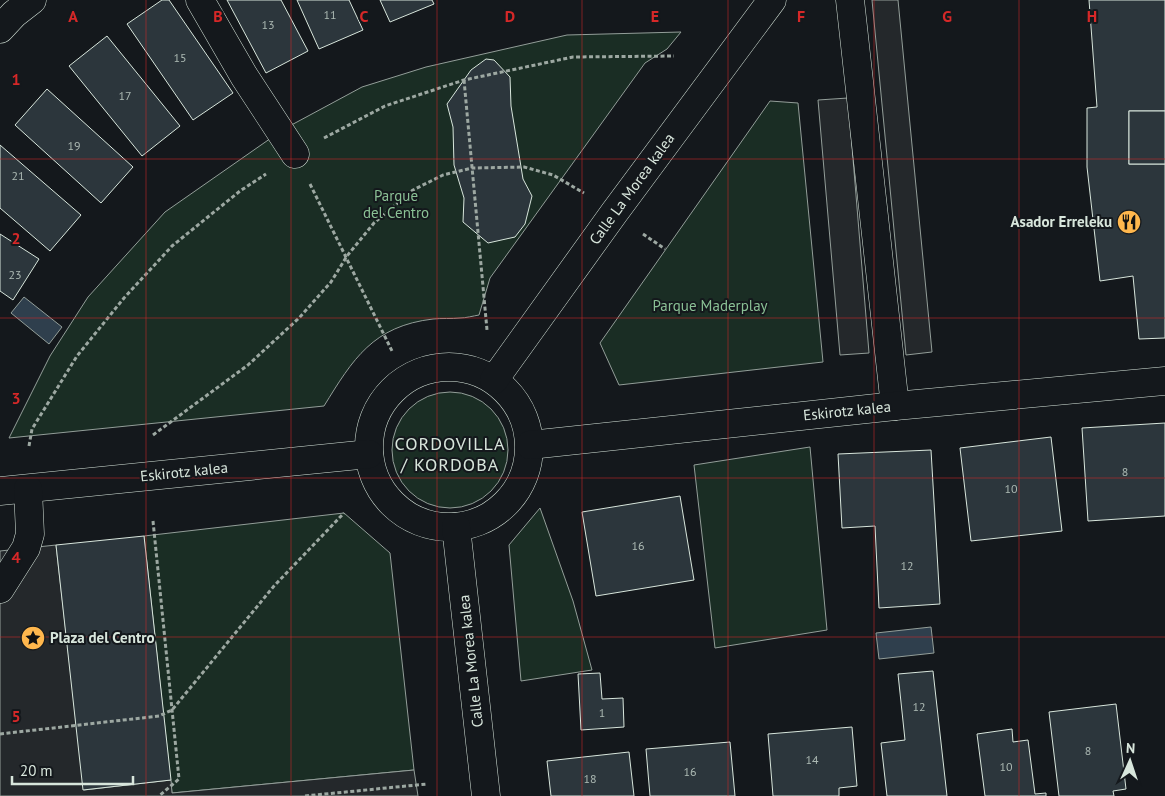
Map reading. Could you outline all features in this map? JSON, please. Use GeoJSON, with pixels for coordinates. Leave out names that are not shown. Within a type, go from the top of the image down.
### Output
{"type":"FeatureCollection","features":[{"type":"Feature","properties":{"kind":"street"},"geometry":{"type":"LineString","coordinates":[[0,29],[14,14],[32,0]]}},
{"type":"Feature","properties":{"kind":"street"},"geometry":{"type":"LineString","coordinates":[[200,0],[244,76],[295,154]]}},
{"type":"Feature","properties":{"kind":"street","name":"Calle La Morea kalea"},"geometry":{"type":"LineString","coordinates":[[494,380],[772,0]]}},
{"type":"Feature","properties":{"kind":"street"},"geometry":{"type":"LineString","coordinates":[[850,0],[895,406]]}},
{"type":"Feature","properties":{"kind":"street"},"geometry":{"type":"LineString","coordinates":[[445,366],[471,370],[494,380],[513,398],[525,420],[530,445],[526,468],[517,491],[512,497],[501,509],[480,520],[456,526],[432,525],[408,515],[389,499],[376,478],[369,454],[371,428],[381,405],[398,385],[420,372],[445,366]]}},
{"type":"Feature","properties":{"kind":"street","name":"Eskirotz kalea"},"geometry":{"type":"LineString","coordinates":[[530,445],[895,406],[1165,381]]}},
{"type":"Feature","properties":{"kind":"street","name":"Eskirotz kalea"},"geometry":{"type":"LineString","coordinates":[[0,491],[369,454]]}},
{"type":"Feature","properties":{"kind":"street"},"geometry":{"type":"LineString","coordinates":[[0,589],[26,548],[30,534],[28,489]]}},
{"type":"Feature","properties":{"kind":"street","name":"Calle La Morea kalea"},"geometry":{"type":"LineString","coordinates":[[456,526],[486,796]]}},
{"type":"Feature","properties":{"kind":"path"},"geometry":{"type":"LineString","coordinates":[[30,446],[32,429],[77,356],[124,298],[172,246],[240,191],[295,154],[385,106],[464,80],[573,57],[674,56]]}},
{"type":"Feature","properties":{"kind":"path"},"geometry":{"type":"LineString","coordinates":[[464,80],[487,331]]}},
{"type":"Feature","properties":{"kind":"path"},"geometry":{"type":"LineString","coordinates":[[295,154],[347,256],[392,351]]}},
{"type":"Feature","properties":{"kind":"path"},"geometry":{"type":"LineString","coordinates":[[153,435],[248,365],[299,318],[331,282],[347,256],[374,223],[413,190],[443,176],[472,168],[524,167],[553,174],[571,184],[665,249]]}},
{"type":"Feature","properties":{"kind":"path"},"geometry":{"type":"LineString","coordinates":[[0,734],[159,716],[172,710],[274,586],[344,512]]}},
{"type":"Feature","properties":{"kind":"path"},"geometry":{"type":"LineString","coordinates":[[153,521],[179,779],[159,796]]}},
{"type":"Feature","properties":{"kind":"path"},"geometry":{"type":"LineString","coordinates":[[305,796],[427,784]]}},
{"type":"Feature","properties":{"kind":"green space","name":"Parque del Centro"},"geometry":{"type":"Polygon","coordinates":[[[681,32],[667,49],[645,63],[490,278],[479,315],[412,323],[380,337],[355,360],[324,406],[9,438],[50,356],[88,297],[165,212],[284,129],[362,87],[426,67],[567,35],[681,32]]]}},
{"type":"Feature","properties":{"kind":"green space","name":"Parque Maderplay"},"geometry":{"type":"Polygon","coordinates":[[[770,101],[798,103],[823,362],[619,385],[600,343],[770,101]]]}},
{"type":"Feature","properties":{"kind":"green space"},"geometry":{"type":"Polygon","coordinates":[[[450,392],[472,396],[491,409],[504,428],[508,450],[504,472],[491,491],[472,504],[450,508],[428,504],[409,491],[396,472],[392,450],[396,428],[409,409],[428,396],[450,392]]]}},
{"type":"Feature","properties":{"kind":"green space"},"geometry":{"type":"Polygon","coordinates":[[[810,447],[827,630],[715,648],[694,465],[810,447]]]}},
{"type":"Feature","properties":{"kind":"green space"},"geometry":{"type":"Polygon","coordinates":[[[540,508],[573,601],[592,670],[521,681],[509,545],[540,508]]]}},
{"type":"Feature","properties":{"kind":"green space"},"geometry":{"type":"Polygon","coordinates":[[[344,513],[390,553],[414,770],[172,793],[144,536],[344,513]]]}},
{"type":"Feature","properties":{"kind":"shaded area"},"geometry":{"type":"Polygon","coordinates":[[[872,0],[898,0],[932,352],[906,355],[872,0]]]}},
{"type":"Feature","properties":{"kind":"shaded area"},"geometry":{"type":"Polygon","coordinates":[[[848,98],[869,353],[840,355],[818,100],[848,98]]]}},
{"type":"Feature","properties":{"kind":"shaded area","name":"Plaza del Centro"},"geometry":{"type":"Polygon","coordinates":[[[56,545],[84,790],[171,780],[172,793],[414,770],[418,796],[0,796],[0,551],[56,545]]]}},
{"type":"Feature","properties":{"kind":"water"},"geometry":{"type":"Polygon","coordinates":[[[24,297],[62,327],[49,344],[11,313],[24,297]]]}},
{"type":"Feature","properties":{"kind":"water"},"geometry":{"type":"Polygon","coordinates":[[[931,627],[934,653],[879,659],[876,633],[931,627]]]}},
{"type":"Feature","properties":{"kind":"building"},"geometry":{"type":"Polygon","coordinates":[[[162,0],[169,0],[233,93],[193,120],[127,24],[162,0]]]}},
{"type":"Feature","properties":{"kind":"building"},"geometry":{"type":"Polygon","coordinates":[[[227,0],[281,0],[308,51],[266,73],[227,0]]]}},
{"type":"Feature","properties":{"kind":"building"},"geometry":{"type":"Polygon","coordinates":[[[297,0],[349,0],[363,30],[319,49],[297,0]]]}},
{"type":"Feature","properties":{"kind":"building"},"geometry":{"type":"Polygon","coordinates":[[[380,0],[432,0],[434,4],[390,22],[380,0]]]}},
{"type":"Feature","properties":{"kind":"building","name":"Asador Erreleku"},"geometry":{"type":"Polygon","coordinates":[[[1089,0],[1165,0],[1165,111],[1129,111],[1129,164],[1165,164],[1165,338],[1139,339],[1133,276],[1100,281],[1087,167],[1087,108],[1097,107],[1089,0]]]}},
{"type":"Feature","properties":{"kind":"building"},"geometry":{"type":"Polygon","coordinates":[[[107,36],[180,126],[142,156],[69,66],[107,36]]]}},
{"type":"Feature","properties":{"kind":"building"},"geometry":{"type":"Polygon","coordinates":[[[486,59],[494,60],[510,77],[511,106],[523,179],[532,196],[525,224],[515,237],[488,243],[463,222],[464,198],[454,165],[453,127],[447,104],[471,70],[486,59]]]}},
{"type":"Feature","properties":{"kind":"building"},"geometry":{"type":"Polygon","coordinates":[[[47,89],[133,167],[101,203],[15,125],[47,89]]]}},
{"type":"Feature","properties":{"kind":"building"},"geometry":{"type":"Polygon","coordinates":[[[1129,111],[1165,111],[1165,164],[1129,164],[1129,111]]]}},
{"type":"Feature","properties":{"kind":"building"},"geometry":{"type":"Polygon","coordinates":[[[0,145],[81,215],[50,251],[0,208],[0,145]]]}},
{"type":"Feature","properties":{"kind":"building"},"geometry":{"type":"Polygon","coordinates":[[[0,234],[39,259],[13,300],[0,291],[0,234]]]}},
{"type":"Feature","properties":{"kind":"building"},"geometry":{"type":"Polygon","coordinates":[[[1165,423],[1165,516],[1088,521],[1082,428],[1165,423]]]}},
{"type":"Feature","properties":{"kind":"building"},"geometry":{"type":"Polygon","coordinates":[[[1051,437],[1062,531],[971,541],[960,448],[1051,437]]]}},
{"type":"Feature","properties":{"kind":"building"},"geometry":{"type":"Polygon","coordinates":[[[931,450],[940,604],[879,608],[875,526],[842,528],[838,454],[931,450]]]}},
{"type":"Feature","properties":{"kind":"building"},"geometry":{"type":"Polygon","coordinates":[[[680,496],[694,580],[596,596],[582,512],[680,496]]]}},
{"type":"Feature","properties":{"kind":"building"},"geometry":{"type":"Polygon","coordinates":[[[144,536],[171,780],[83,790],[56,545],[144,536]]]}},
{"type":"Feature","properties":{"kind":"building"},"geometry":{"type":"Polygon","coordinates":[[[933,671],[947,796],[887,796],[881,743],[905,740],[898,674],[933,671]]]}},
{"type":"Feature","properties":{"kind":"building"},"geometry":{"type":"Polygon","coordinates":[[[600,673],[602,699],[623,698],[624,727],[581,730],[578,674],[600,673]]]}},
{"type":"Feature","properties":{"kind":"building"},"geometry":{"type":"Polygon","coordinates":[[[1116,704],[1126,789],[1113,791],[1114,796],[1059,796],[1049,712],[1116,704]]]}},
{"type":"Feature","properties":{"kind":"building"},"geometry":{"type":"Polygon","coordinates":[[[852,727],[857,786],[839,788],[839,796],[773,796],[768,734],[852,727]]]}},
{"type":"Feature","properties":{"kind":"building"},"geometry":{"type":"Polygon","coordinates":[[[1012,729],[1013,742],[1028,740],[1035,794],[1046,793],[1046,796],[985,796],[977,734],[1012,729]]]}},
{"type":"Feature","properties":{"kind":"building"},"geometry":{"type":"Polygon","coordinates":[[[730,742],[735,796],[650,796],[646,749],[730,742]]]}},
{"type":"Feature","properties":{"kind":"building"},"geometry":{"type":"Polygon","coordinates":[[[629,752],[634,796],[551,796],[547,761],[629,752]]]}},
{"type":"Feature","properties":{"kind":"place","name":"Asador Erreleku"},"geometry":{"type":"Point","coordinates":[1129,222]}},
{"type":"Feature","properties":{"kind":"place","name":"Plaza del Centro"},"geometry":{"type":"Point","coordinates":[33,638]}},
{"type":"Feature","properties":{"kind":"district","name":"CORDOVILLA / KORDOBA"},"geometry":{"type":"Point","coordinates":[450,454]}}]}
